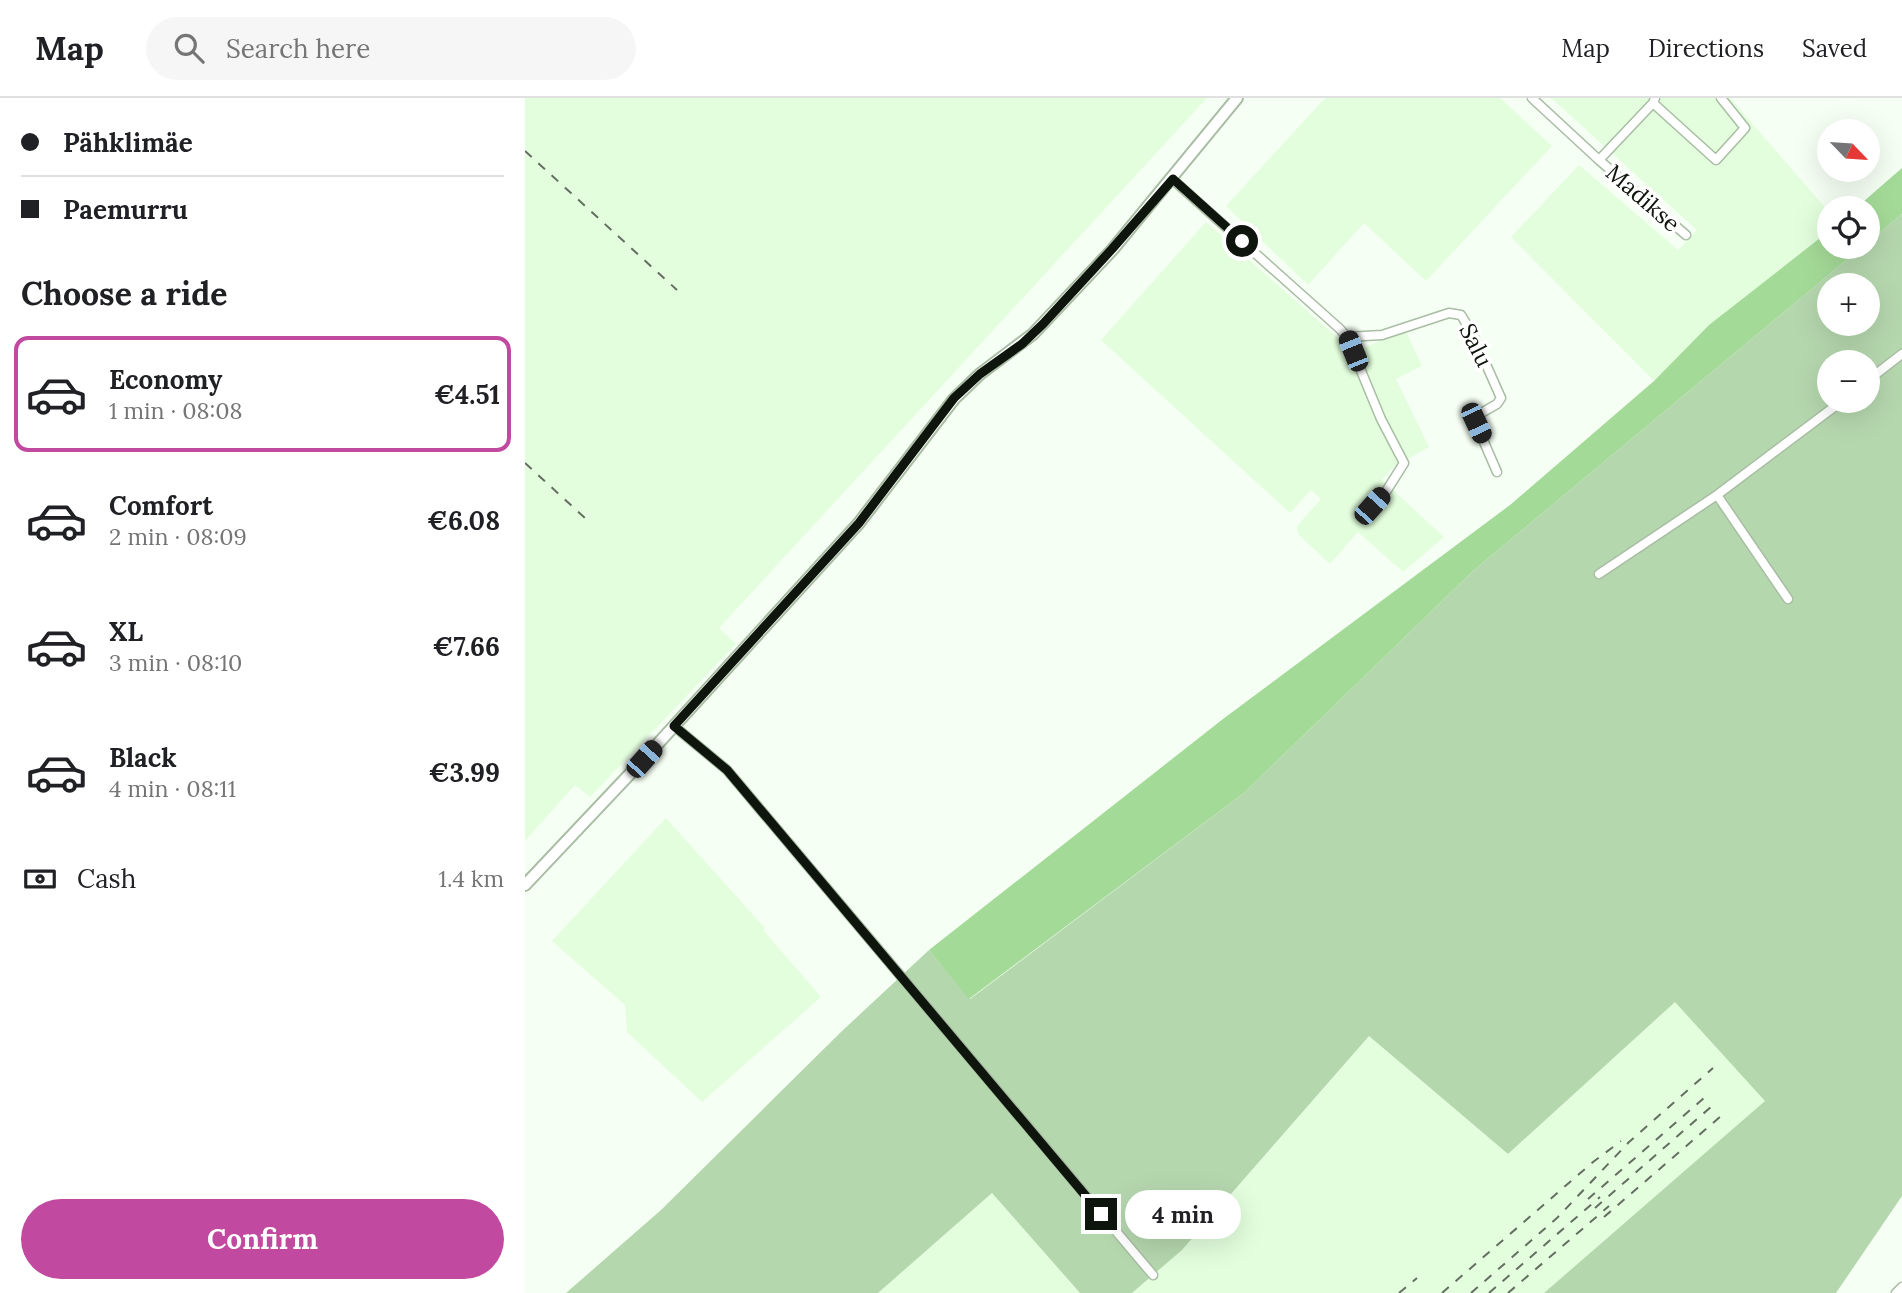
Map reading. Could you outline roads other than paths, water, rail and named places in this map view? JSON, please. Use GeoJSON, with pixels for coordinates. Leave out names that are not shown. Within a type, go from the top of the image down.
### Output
{"type":"FeatureCollection","features":[{"type":"Feature","properties":{"kind":"main road"},"geometry":{"type":"LineString","coordinates":[[525,885],[859,523],[954,398],[980,374],[1040,328],[1112,249],[1173,179],[1237,98]]}},
{"type":"Feature","properties":{"kind":"street","name":"Madikse"},"geometry":{"type":"LineString","coordinates":[[1532,98],[1686,235]]}},
{"type":"Feature","properties":{"kind":"street","name":"Madikse"},"geometry":{"type":"LineString","coordinates":[[1599,160],[1654,100],[1716,160],[1745,128],[1721,98]]}},
{"type":"Feature","properties":{"kind":"street"},"geometry":{"type":"LineString","coordinates":[[1173,179],[1347,337],[1371,396],[1404,463],[1387,490],[1372,506]]}},
{"type":"Feature","properties":{"kind":"street","name":"Salu"},"geometry":{"type":"LineString","coordinates":[[1347,337],[1382,335],[1449,313],[1461,315],[1473,335],[1501,398],[1497,404],[1475,419],[1497,472]]}},
{"type":"Feature","properties":{"kind":"street"},"geometry":{"type":"LineString","coordinates":[[1880,371],[1902,354]]}},
{"type":"Feature","properties":{"kind":"street"},"geometry":{"type":"LineString","coordinates":[[1599,574],[1717,495],[1826,413]]}},
{"type":"Feature","properties":{"kind":"street"},"geometry":{"type":"LineString","coordinates":[[1717,495],[1788,599]]}},
{"type":"Feature","properties":{"kind":"street"},"geometry":{"type":"LineString","coordinates":[[674,726],[727,770],[1153,1275]]}},
{"type":"Feature","properties":{"kind":"street"},"geometry":{"type":"LineString","coordinates":[[1896,1293],[1902,1287]]}},
{"type":"Feature","properties":{"kind":"railway"},"geometry":{"type":"LineString","coordinates":[[525,151],[677,290]]}},
{"type":"Feature","properties":{"kind":"railway"},"geometry":{"type":"LineString","coordinates":[[525,463],[585,518]]}},
{"type":"Feature","properties":{"kind":"railway"},"geometry":{"type":"LineString","coordinates":[[1471,1293],[1557,1218],[1629,1142],[1713,1068]]}},
{"type":"Feature","properties":{"kind":"railway"},"geometry":{"type":"LineString","coordinates":[[1588,1199],[1704,1098]]}},
{"type":"Feature","properties":{"kind":"railway"},"geometry":{"type":"LineString","coordinates":[[1595,1208],[1712,1106]]}},
{"type":"Feature","properties":{"kind":"railway"},"geometry":{"type":"LineString","coordinates":[[1604,1217],[1721,1116]]}},
{"type":"Feature","properties":{"kind":"railway"},"geometry":{"type":"LineString","coordinates":[[1442,1293],[1593,1162],[1621,1141]]}},
{"type":"Feature","properties":{"kind":"railway"},"geometry":{"type":"LineString","coordinates":[[1489,1293],[1600,1197]]}},
{"type":"Feature","properties":{"kind":"railway"},"geometry":{"type":"LineString","coordinates":[[1508,1293],[1609,1206]]}},
{"type":"Feature","properties":{"kind":"railway"},"geometry":{"type":"LineString","coordinates":[[1399,1293],[1417,1278]]}}]}
